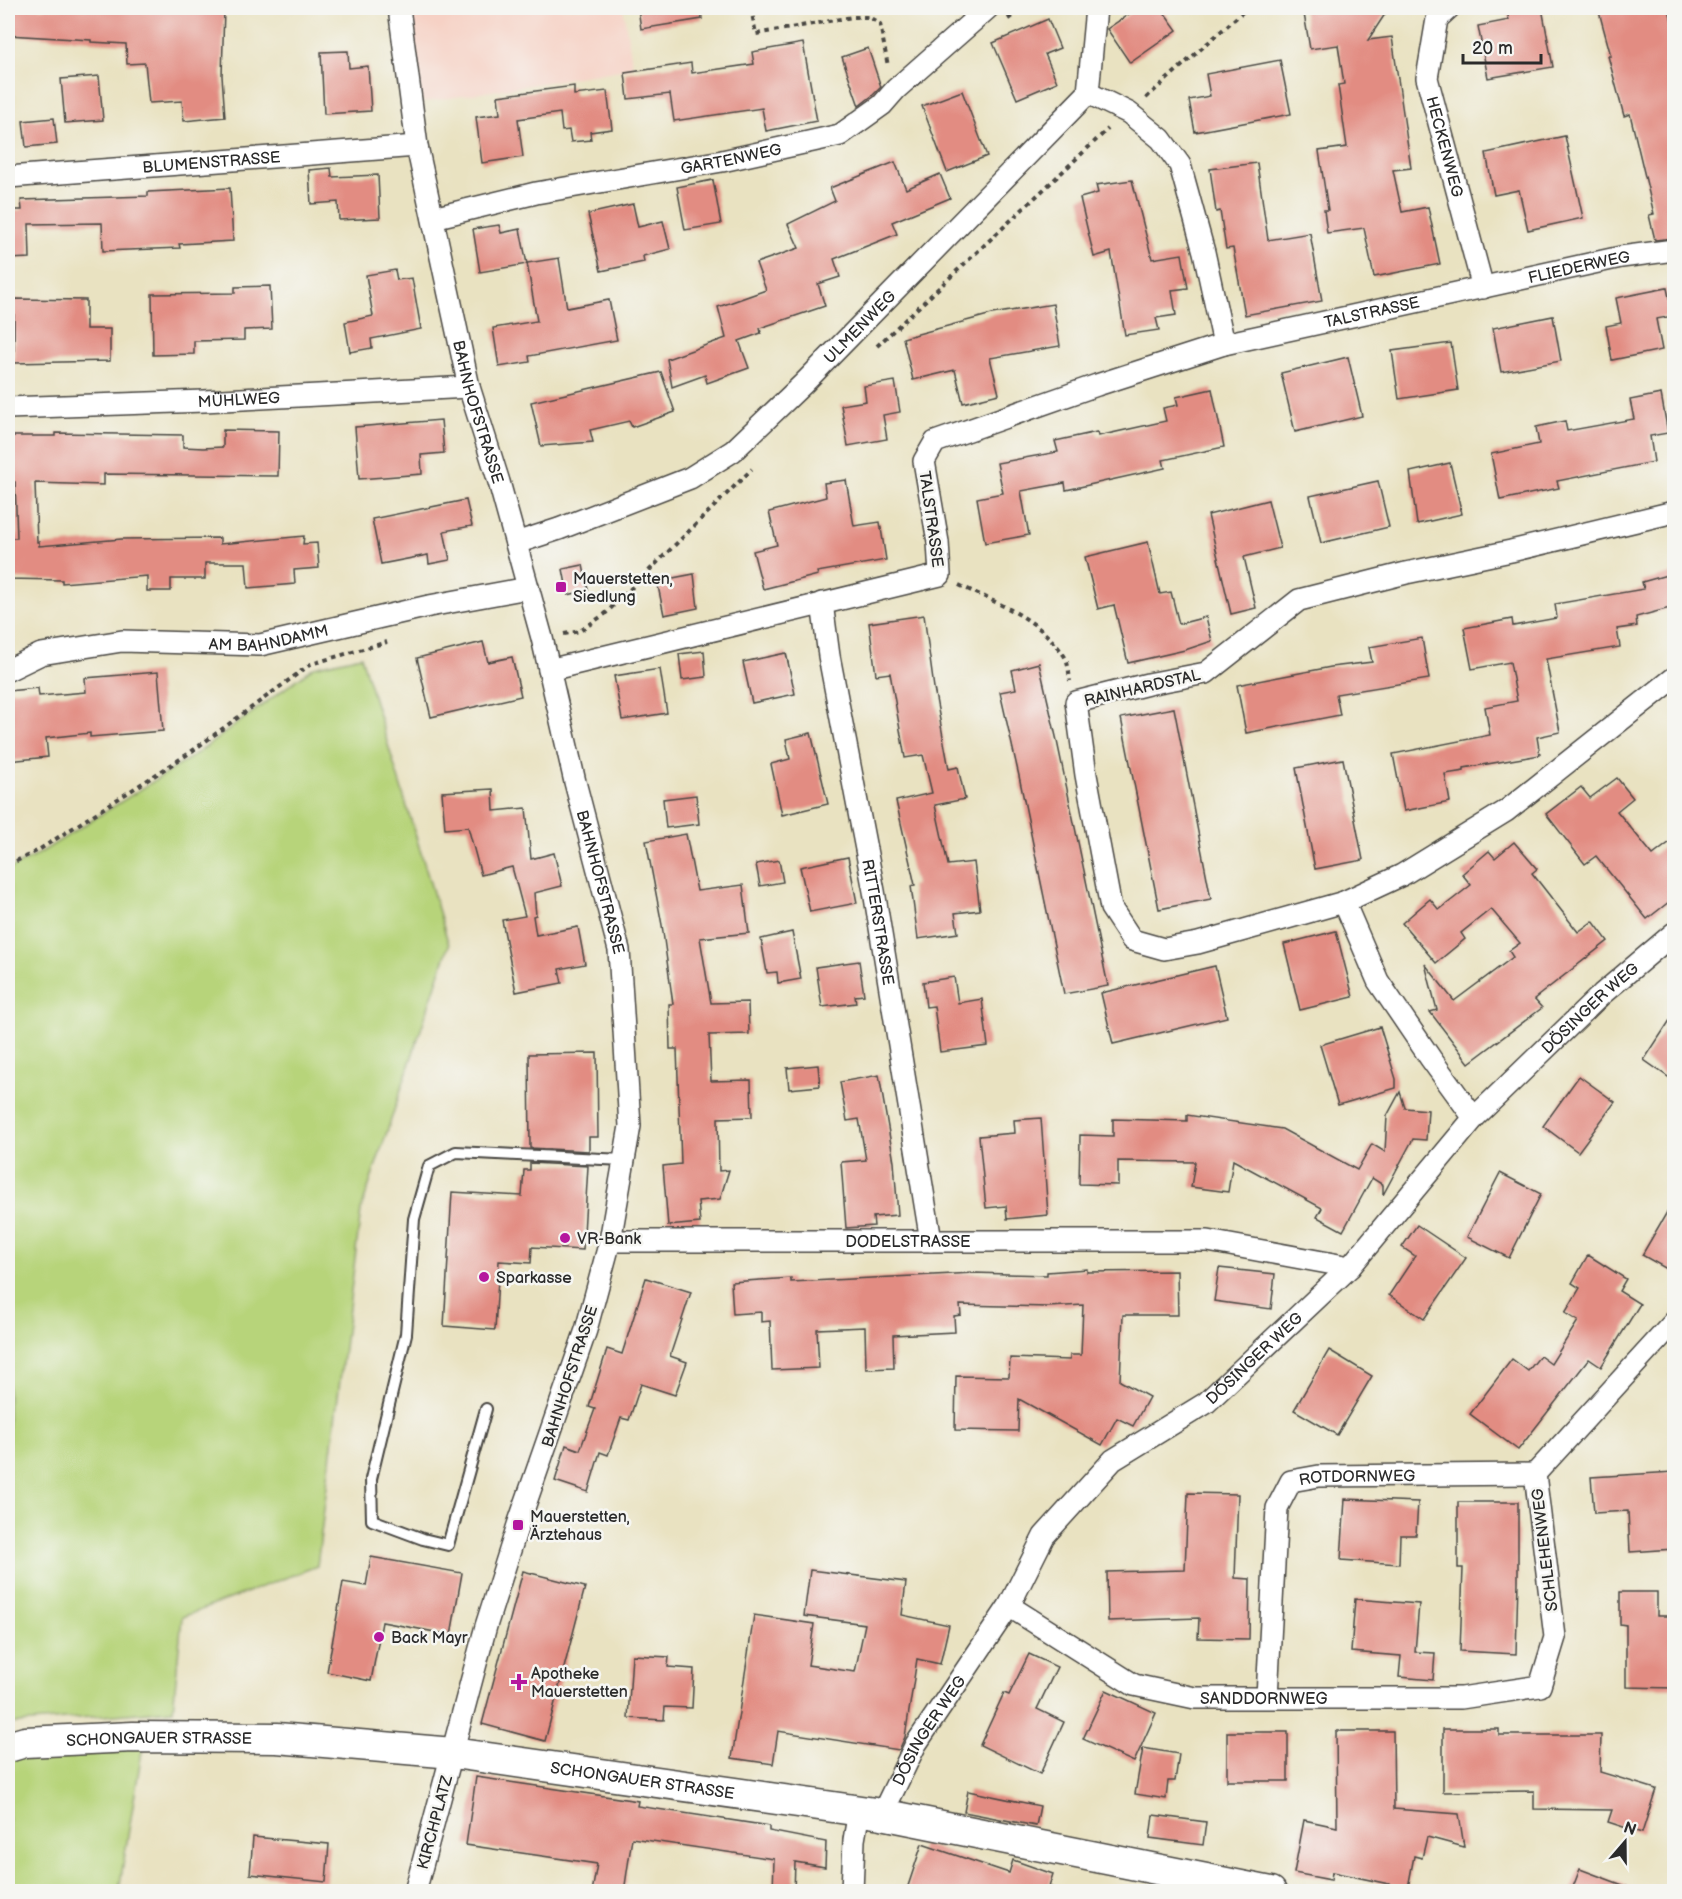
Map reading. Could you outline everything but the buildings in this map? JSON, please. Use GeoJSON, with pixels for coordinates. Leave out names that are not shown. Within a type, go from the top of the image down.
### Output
{"type":"FeatureCollection","features":[{"type":"Feature","properties":{"kind":"main road","name":"SCHONGAUER STRASSE"},"geometry":{"type":"LineString","coordinates":[[8,1747],[25,1742],[133,1737],[277,1738],[453,1753],[870,1813],[1271,1892]]}},
{"type":"Feature","properties":{"kind":"street","name":"BAHNHOFSTRASSE"},"geometry":{"type":"LineString","coordinates":[[399,8],[417,146],[469,387],[542,638],[575,782],[619,950],[630,1126],[610,1241],[586,1330],[486,1626],[453,1753]]}},
{"type":"Feature","properties":{"kind":"street","name":"GARTENWEG"},"geometry":{"type":"LineString","coordinates":[[433,218],[536,194],[722,160],[840,135],[882,105],[896,89],[989,8]]}},
{"type":"Feature","properties":{"kind":"street"},"geometry":{"type":"LineString","coordinates":[[1096,8],[1088,93],[1129,113],[1161,139],[1180,165],[1204,252],[1224,344]]}},
{"type":"Feature","properties":{"kind":"street","name":"HECKENWEG"},"geometry":{"type":"LineString","coordinates":[[1449,8],[1437,19],[1427,78],[1483,288]]}},
{"type":"Feature","properties":{"kind":"street","name":"ULMENWEG"},"geometry":{"type":"LineString","coordinates":[[516,543],[559,529],[690,478],[733,452],[1088,93]]}},
{"type":"Feature","properties":{"kind":"street","name":"BLUMENSTRASSE"},"geometry":{"type":"LineString","coordinates":[[8,177],[417,146]]}},
{"type":"Feature","properties":{"kind":"street","name":"FLIEDERWEG"},"geometry":{"type":"LineString","coordinates":[[1483,288],[1621,257],[1674,249]]}},
{"type":"Feature","properties":{"kind":"street","name":"TALSTRASSE"},"geometry":{"type":"LineString","coordinates":[[549,670],[940,575],[938,542],[924,461],[935,442],[1097,385],[1224,344],[1483,288]]}},
{"type":"Feature","properties":{"kind":"street","name":"MÜHLWEG"},"geometry":{"type":"LineString","coordinates":[[8,408],[204,401],[469,387]]}},
{"type":"Feature","properties":{"kind":"street","name":"RAINHARDSTAL"},"geometry":{"type":"LineString","coordinates":[[1674,512],[1511,551],[1406,573],[1299,600],[1206,673],[1148,684],[1076,702],[1086,775],[1111,908],[1132,940],[1164,949],[1198,943],[1344,902],[1402,875],[1506,811],[1674,678]]}},
{"type":"Feature","properties":{"kind":"street","name":"AM BAHNDAMM"},"geometry":{"type":"LineString","coordinates":[[8,670],[41,654],[122,640],[260,645],[429,606],[528,588]]}},
{"type":"Feature","properties":{"kind":"street","name":"RITTERSTRASSE"},"geometry":{"type":"LineString","coordinates":[[822,603],[829,656],[874,891],[931,1241]]}},
{"type":"Feature","properties":{"kind":"street"},"geometry":{"type":"LineString","coordinates":[[1344,902],[1378,981],[1474,1118]]}},
{"type":"Feature","properties":{"kind":"street","name":"DÖSINGER WEG"},"geometry":{"type":"LineString","coordinates":[[852,1892],[854,1840],[1009,1606],[1044,1536],[1113,1460],[1206,1403],[1350,1267],[1474,1118],[1602,994],[1674,933]]}},
{"type":"Feature","properties":{"kind":"street","name":"DODELSTRASSE"},"geometry":{"type":"LineString","coordinates":[[610,1241],[1208,1241],[1350,1267]]}},
{"type":"Feature","properties":{"kind":"street","name":"SCHLEHENWEG"},"geometry":{"type":"LineString","coordinates":[[1540,1686],[1555,1637],[1535,1474],[1674,1322]]}},
{"type":"Feature","properties":{"kind":"street","name":"ROTDORNWEG"},"geometry":{"type":"LineString","coordinates":[[1266,1697],[1277,1508],[1291,1481],[1319,1476],[1535,1474]]}},
{"type":"Feature","properties":{"kind":"street","name":"SANDDORNWEG"},"geometry":{"type":"LineString","coordinates":[[1009,1606],[1134,1685],[1195,1698],[1461,1698],[1540,1686]]}},
{"type":"Feature","properties":{"kind":"street","name":"KIRCHPLATZ"},"geometry":{"type":"LineString","coordinates":[[416,1892],[453,1753]]}},
{"type":"Feature","properties":{"kind":"lane"},"geometry":{"type":"LineString","coordinates":[[486,1409],[448,1545],[423,1539],[372,1520],[371,1479],[406,1334],[414,1219],[429,1166],[456,1152],[624,1160]]}},
{"type":"Feature","properties":{"kind":"path"},"geometry":{"type":"LineString","coordinates":[[751,8],[756,34],[852,17],[869,17],[880,24],[888,65],[896,89]]}},
{"type":"Feature","properties":{"kind":"path"},"geometry":{"type":"LineString","coordinates":[[873,350],[1098,137],[1129,113],[1247,8]]}},
{"type":"Feature","properties":{"kind":"path"},"geometry":{"type":"LineString","coordinates":[[542,638],[580,631],[605,614],[758,463]]}},
{"type":"Feature","properties":{"kind":"path"},"geometry":{"type":"LineString","coordinates":[[940,575],[996,600],[1033,622],[1064,655],[1076,702]]}},
{"type":"Feature","properties":{"kind":"path"},"geometry":{"type":"LineString","coordinates":[[8,865],[37,851],[188,754],[311,664]]}},
{"type":"Feature","properties":{"kind":"shaded area"},"geometry":{"type":"Polygon","coordinates":[[[407,8],[623,8],[633,68],[419,103],[407,8]]]}},
{"type":"Feature","properties":{"kind":"green space"},"geometry":{"type":"Polygon","coordinates":[[[361,656],[449,945],[361,1210],[317,1566],[182,1617],[173,1710],[8,1724],[8,870],[37,855],[192,757],[314,667],[361,656]]]}},
{"type":"Feature","properties":{"kind":"green space"},"geometry":{"type":"Polygon","coordinates":[[[143,1745],[119,1890],[125,1891],[8,1892],[8,1759],[26,1754],[143,1745]]]}},
{"type":"Feature","properties":{"kind":"place","name":"Mauerstetten, Siedlung"},"geometry":{"type":"Point","coordinates":[561,587]}},
{"type":"Feature","properties":{"kind":"place","name":"VR-Bank"},"geometry":{"type":"Point","coordinates":[565,1238]}},
{"type":"Feature","properties":{"kind":"place","name":"Sparkasse"},"geometry":{"type":"Point","coordinates":[484,1277]}},
{"type":"Feature","properties":{"kind":"place","name":"Mauerstetten, Ärztehaus"},"geometry":{"type":"Point","coordinates":[518,1525]}},
{"type":"Feature","properties":{"kind":"place","name":"Back Mayr"},"geometry":{"type":"Point","coordinates":[379,1637]}},
{"type":"Feature","properties":{"kind":"place","name":"Apotheke Mauerstetten"},"geometry":{"type":"Point","coordinates":[519,1682]}}]}
